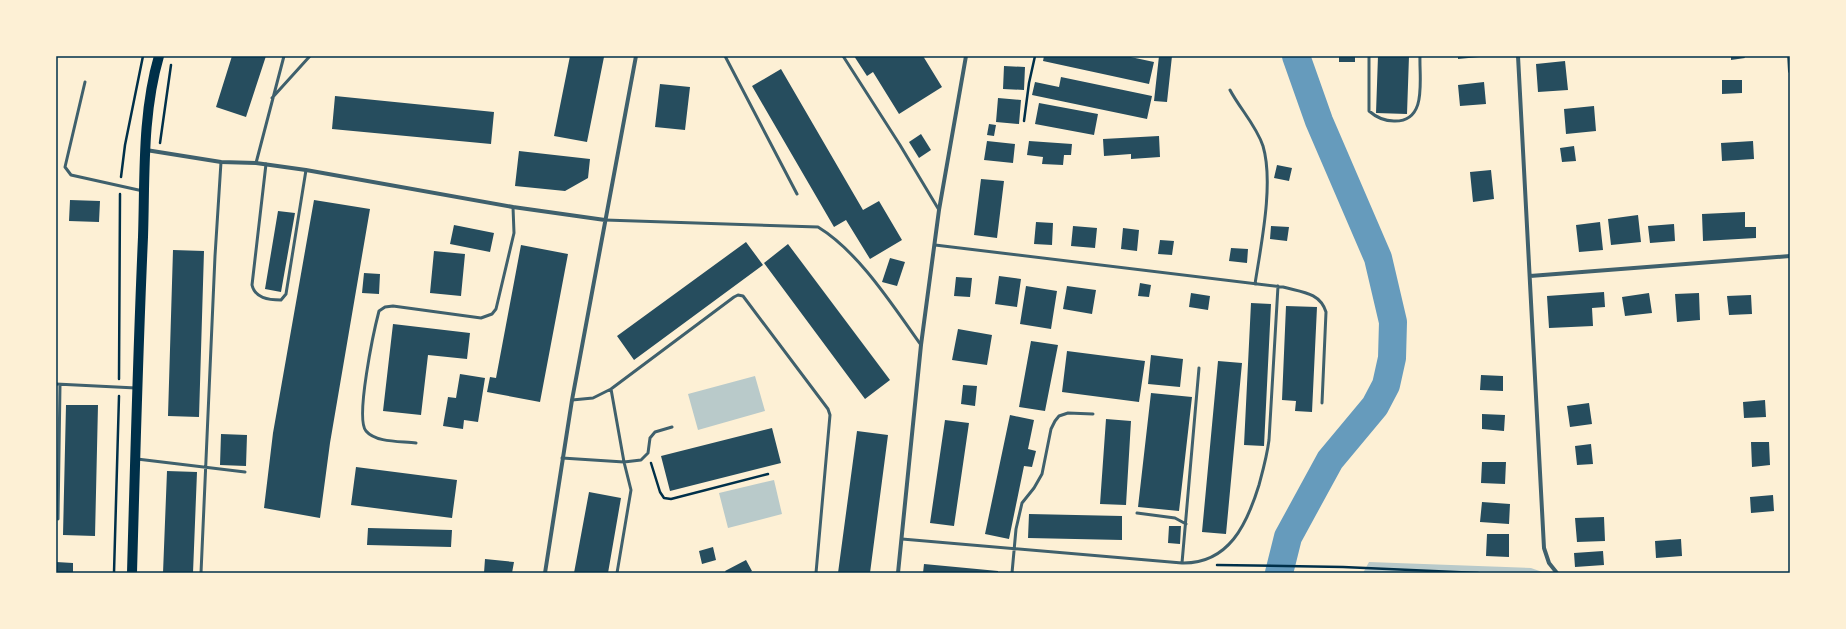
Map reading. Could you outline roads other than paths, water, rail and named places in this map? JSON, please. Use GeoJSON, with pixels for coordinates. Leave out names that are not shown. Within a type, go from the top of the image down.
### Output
{"type":"FeatureCollection","features":[{"type":"Feature","properties":{"kind":"main road"},"geometry":{"type":"LineString","coordinates":[[132,573],[136,459],[136,388],[146,150],[149,105],[159,56]]}},
{"type":"Feature","properties":{"kind":"street"},"geometry":{"type":"LineString","coordinates":[[545,573],[572,400],[636,56]]}},
{"type":"Feature","properties":{"kind":"street"},"geometry":{"type":"LineString","coordinates":[[898,573],[921,344],[939,210],[966,56]]}},
{"type":"Feature","properties":{"kind":"street"},"geometry":{"type":"LineString","coordinates":[[1518,56],[1544,548],[1549,563],[1557,573]]}},
{"type":"Feature","properties":{"kind":"street"},"geometry":{"type":"LineString","coordinates":[[1789,56],[1790,71]]}},
{"type":"Feature","properties":{"kind":"street"},"geometry":{"type":"LineString","coordinates":[[146,150],[221,162],[256,163],[306,170],[513,206],[605,220]]}},
{"type":"Feature","properties":{"kind":"street"},"geometry":{"type":"LineString","coordinates":[[1530,276],[1790,256]]}},
{"type":"Feature","properties":{"kind":"lane"},"geometry":{"type":"LineString","coordinates":[[256,163],[271,100],[284,56]]}},
{"type":"Feature","properties":{"kind":"lane"},"geometry":{"type":"LineString","coordinates":[[271,100],[310,56]]}},
{"type":"Feature","properties":{"kind":"lane"},"geometry":{"type":"LineString","coordinates":[[725,56],[797,194]]}},
{"type":"Feature","properties":{"kind":"lane"},"geometry":{"type":"LineString","coordinates":[[843,56],[900,145],[939,210]]}},
{"type":"Feature","properties":{"kind":"lane"},"geometry":{"type":"LineString","coordinates":[[1369,56],[1369,111],[1376,118],[1388,121],[1400,121],[1416,112],[1419,104],[1420,56]]}},
{"type":"Feature","properties":{"kind":"lane"},"geometry":{"type":"LineString","coordinates":[[85,82],[65,167],[71,175],[120,184],[144,191]]}},
{"type":"Feature","properties":{"kind":"lane"},"geometry":{"type":"LineString","coordinates":[[1230,90],[1251,122],[1262,145],[1267,162],[1266,193],[1255,284]]}},
{"type":"Feature","properties":{"kind":"lane"},"geometry":{"type":"LineString","coordinates":[[201,573],[215,256],[221,162]]}},
{"type":"Feature","properties":{"kind":"lane"},"geometry":{"type":"LineString","coordinates":[[266,164],[252,285],[258,296],[273,300],[281,300],[286,294],[306,170]]}},
{"type":"Feature","properties":{"kind":"lane"},"geometry":{"type":"LineString","coordinates":[[416,443],[377,438],[366,431],[361,419],[371,344],[379,311],[385,307],[393,306],[481,318],[492,314],[496,309],[514,233],[513,206]]}},
{"type":"Feature","properties":{"kind":"lane"},"geometry":{"type":"LineString","coordinates":[[605,220],[818,227],[834,237],[877,285],[921,344]]}},
{"type":"Feature","properties":{"kind":"lane"},"geometry":{"type":"LineString","coordinates":[[935,245],[1278,286],[1312,294],[1323,303],[1326,312],[1322,403]]}},
{"type":"Feature","properties":{"kind":"lane"},"geometry":{"type":"LineString","coordinates":[[902,539],[1182,563],[1194,563],[1219,553],[1229,545],[1242,529],[1251,511],[1267,456],[1278,286]]}},
{"type":"Feature","properties":{"kind":"lane"},"geometry":{"type":"LineString","coordinates":[[572,400],[593,398],[611,388],[734,297],[738,295],[743,296],[828,409],[830,415],[816,573]]}},
{"type":"Feature","properties":{"kind":"lane"},"geometry":{"type":"LineString","coordinates":[[1182,563],[1199,368]]}},
{"type":"Feature","properties":{"kind":"lane"},"geometry":{"type":"LineString","coordinates":[[56,384],[136,388]]}},
{"type":"Feature","properties":{"kind":"lane"},"geometry":{"type":"LineString","coordinates":[[58,519],[60,385]]}},
{"type":"Feature","properties":{"kind":"lane"},"geometry":{"type":"LineString","coordinates":[[611,388],[624,462],[631,490],[617,573]]}},
{"type":"Feature","properties":{"kind":"lane"},"geometry":{"type":"LineString","coordinates":[[1012,573],[1016,528],[1022,503],[1034,488],[1042,474],[1051,429],[1055,421],[1059,416],[1068,413],[1093,414]]}},
{"type":"Feature","properties":{"kind":"lane"},"geometry":{"type":"LineString","coordinates":[[562,458],[624,462],[641,460],[648,453],[650,438],[655,432],[672,427]]}},
{"type":"Feature","properties":{"kind":"lane"},"geometry":{"type":"LineString","coordinates":[[136,459],[245,472]]}},
{"type":"Feature","properties":{"kind":"lane"},"geometry":{"type":"LineString","coordinates":[[1137,513],[1175,518],[1186,524]]}},
{"type":"Feature","properties":{"kind":"waterway"},"geometry":{"type":"LineString","coordinates":[[1279,573],[1288,537],[1330,460],[1375,406],[1386,385],[1392,358],[1393,322],[1378,258],[1319,121],[1296,56]]}}]}
